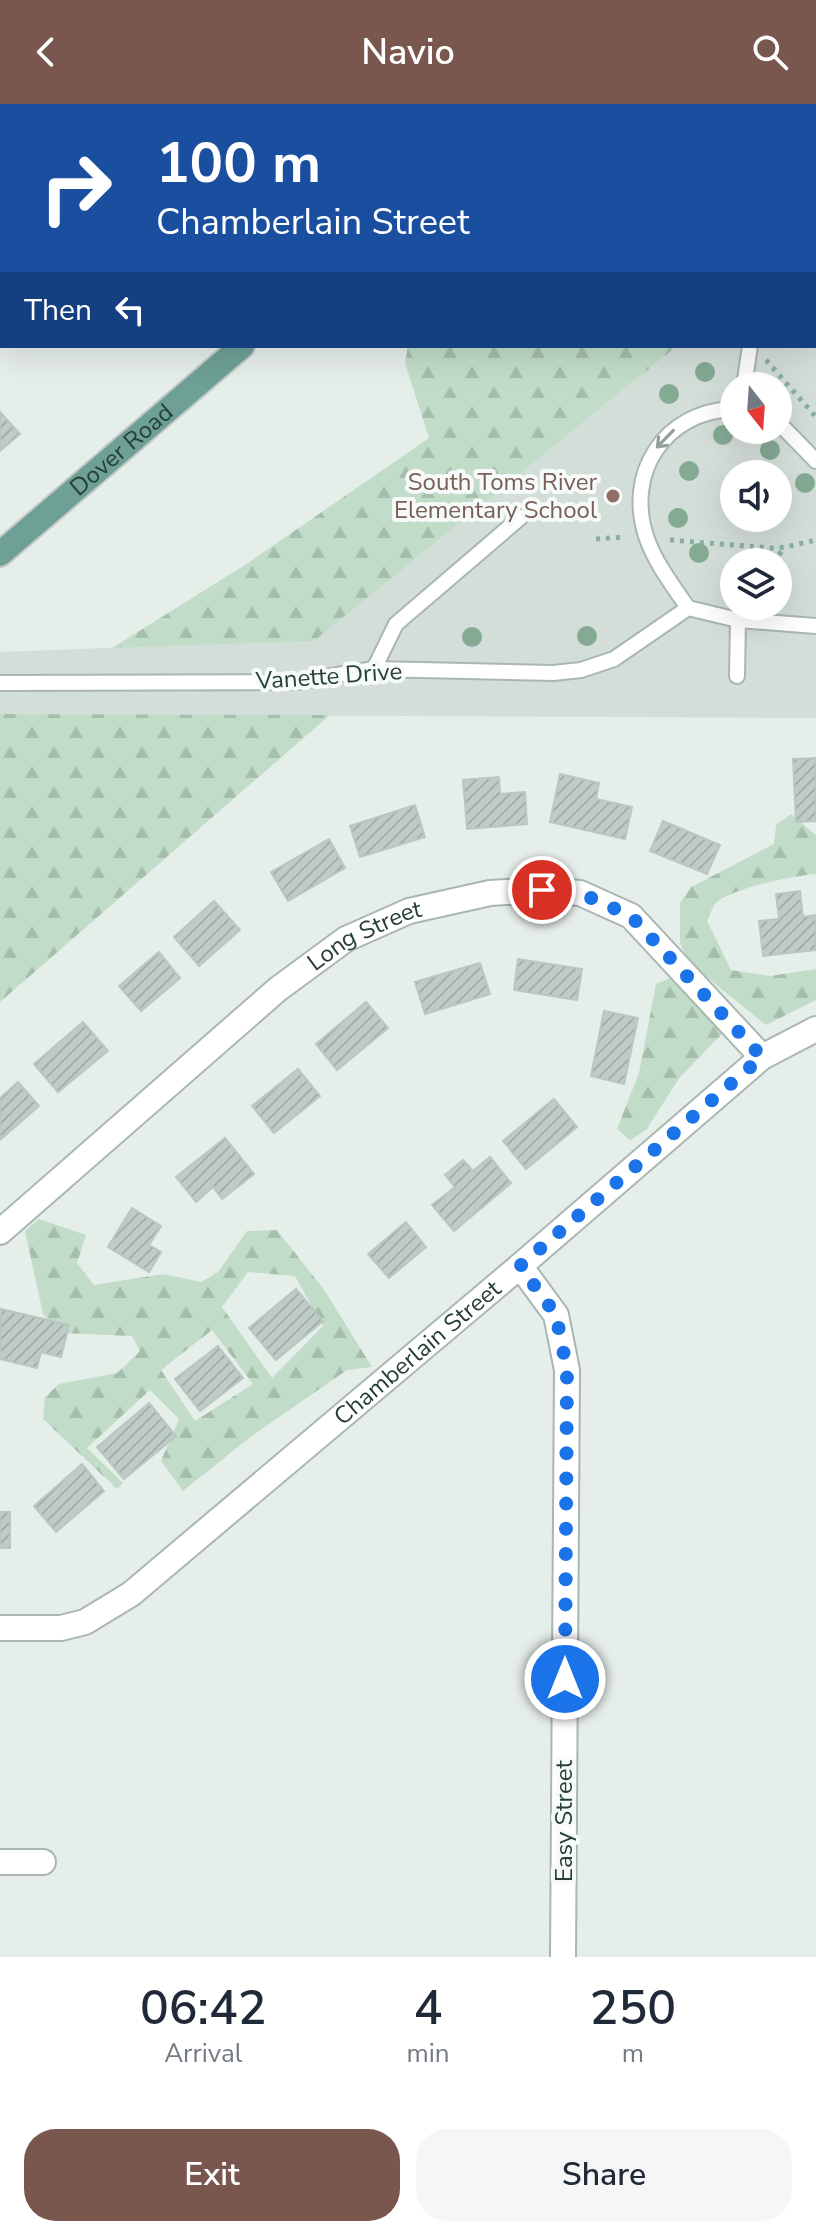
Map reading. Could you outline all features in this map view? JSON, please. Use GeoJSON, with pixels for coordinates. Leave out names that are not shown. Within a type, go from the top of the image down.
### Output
{"type":"FeatureCollection","features":[{"type":"Feature","properties":{"kind":"main road","name":"Dover Road"},"geometry":{"type":"LineString","coordinates":[[0,554],[240,348]]}},
{"type":"Feature","properties":{"kind":"street","name":"Long Street"},"geometry":{"type":"LineString","coordinates":[[0,1232],[278,989],[346,939],[409,911],[490,893],[542,890],[580,893],[631,916],[762,1057]]}},
{"type":"Feature","properties":{"kind":"street","name":"Chamberlain Street"},"geometry":{"type":"LineString","coordinates":[[0,1628],[61,1628],[85,1622],[131,1594],[762,1057],[816,1029]]}},
{"type":"Feature","properties":{"kind":"street","name":"Easy Street"},"geometry":{"type":"LineString","coordinates":[[520,1266],[556,1315],[567,1370],[563,1957]]}},
{"type":"Feature","properties":{"kind":"street"},"geometry":{"type":"LineString","coordinates":[[0,1862],[43,1862]]}},
{"type":"Feature","properties":{"kind":"lane"},"geometry":{"type":"LineString","coordinates":[[746,372],[750,348]]}},
{"type":"Feature","properties":{"kind":"lane"},"geometry":{"type":"LineString","coordinates":[[720,411],[700,414],[673,430],[652,453],[641,484],[640,512],[647,538],[666,576],[688,608],[720,616]]}},
{"type":"Feature","properties":{"kind":"lane"},"geometry":{"type":"LineString","coordinates":[[792,436],[816,461]]}},
{"type":"Feature","properties":{"kind":"lane"},"geometry":{"type":"LineString","coordinates":[[374,669],[396,624],[521,517]]}},
{"type":"Feature","properties":{"kind":"lane","name":"Vanette Drive"},"geometry":{"type":"LineString","coordinates":[[0,683],[295,682],[374,669],[538,673],[581,670],[614,659],[688,608]]}},
{"type":"Feature","properties":{"kind":"lane"},"geometry":{"type":"LineString","coordinates":[[737,676],[738,620],[816,626]]}},
{"type":"Feature","properties":{"kind":"path"},"geometry":{"type":"LineString","coordinates":[[766,360],[816,417]]}},
{"type":"Feature","properties":{"kind":"path"},"geometry":{"type":"LineString","coordinates":[[596,539],[625,537]]}},
{"type":"Feature","properties":{"kind":"path"},"geometry":{"type":"LineString","coordinates":[[670,540],[786,547],[816,540]]}},
{"type":"Feature","properties":{"kind":"shaded area","name":"South Toms River Elementary School"},"geometry":{"type":"Polygon","coordinates":[[[675,348],[816,348],[816,718],[0,714],[0,652],[314,640],[675,348]]]}},
{"type":"Feature","properties":{"kind":"green space"},"geometry":{"type":"Polygon","coordinates":[[[408,348],[675,348],[314,641],[112,648],[248,563],[429,438],[405,363],[408,348]]]}},
{"type":"Feature","properties":{"kind":"green space"},"geometry":{"type":"Polygon","coordinates":[[[0,714],[330,715],[0,1002],[0,714]]]}},
{"type":"Feature","properties":{"kind":"green space"},"geometry":{"type":"Polygon","coordinates":[[[791,814],[816,835],[816,874],[779,880],[734,893],[716,903],[707,921],[731,970],[770,976],[816,969],[816,1000],[766,1025],[688,962],[680,943],[680,903],[691,887],[774,844],[776,825],[791,814]]]}},
{"type":"Feature","properties":{"kind":"green space"},"geometry":{"type":"Polygon","coordinates":[[[675,976],[727,1029],[680,1077],[646,1130],[630,1140],[617,1129],[639,1073],[656,984],[675,976]]]}},
{"type":"Feature","properties":{"kind":"green space"},"geometry":{"type":"Polygon","coordinates":[[[39,1219],[86,1235],[77,1263],[94,1285],[163,1274],[201,1282],[218,1272],[247,1231],[277,1230],[325,1291],[372,1367],[347,1370],[249,1438],[183,1491],[161,1461],[179,1419],[150,1390],[87,1448],[123,1483],[117,1489],[43,1419],[45,1397],[59,1384],[117,1373],[140,1351],[132,1336],[63,1333],[43,1314],[25,1231],[39,1219]],[[248,1272],[222,1307],[272,1378],[323,1326],[295,1276],[248,1272]],[[212,1330],[161,1370],[195,1421],[253,1384],[212,1330]]]}},
{"type":"Feature","properties":{"kind":"building"},"geometry":{"type":"Polygon","coordinates":[[[0,412],[20,434],[0,451],[0,412]]]}},
{"type":"Feature","properties":{"kind":"building"},"geometry":{"type":"Polygon","coordinates":[[[816,758],[816,821],[796,822],[793,759],[816,758]]]}},
{"type":"Feature","properties":{"kind":"building"},"geometry":{"type":"Polygon","coordinates":[[[560,774],[599,783],[596,799],[632,807],[625,839],[550,822],[560,774]]]}},
{"type":"Feature","properties":{"kind":"building"},"geometry":{"type":"Polygon","coordinates":[[[499,777],[500,794],[525,792],[527,824],[467,829],[463,780],[499,777]]]}},
{"type":"Feature","properties":{"kind":"building"},"geometry":{"type":"Polygon","coordinates":[[[415,805],[425,837],[360,857],[350,826],[415,805]]]}},
{"type":"Feature","properties":{"kind":"building"},"geometry":{"type":"Polygon","coordinates":[[[663,821],[720,845],[707,874],[650,851],[663,821]]]}},
{"type":"Feature","properties":{"kind":"building"},"geometry":{"type":"Polygon","coordinates":[[[329,839],[345,868],[288,901],[271,872],[329,839]]]}},
{"type":"Feature","properties":{"kind":"building"},"geometry":{"type":"Polygon","coordinates":[[[800,891],[803,917],[816,915],[816,950],[763,956],[759,921],[779,919],[776,894],[800,891]]]}},
{"type":"Feature","properties":{"kind":"building"},"geometry":{"type":"Polygon","coordinates":[[[214,901],[240,930],[199,966],[174,937],[214,901]]]}},
{"type":"Feature","properties":{"kind":"building"},"geometry":{"type":"Polygon","coordinates":[[[159,952],[180,978],[141,1011],[119,986],[159,952]]]}},
{"type":"Feature","properties":{"kind":"building"},"geometry":{"type":"Polygon","coordinates":[[[518,959],[582,969],[577,1000],[514,990],[518,959]]]}},
{"type":"Feature","properties":{"kind":"building"},"geometry":{"type":"Polygon","coordinates":[[[480,963],[490,994],[425,1014],[415,982],[480,963]]]}},
{"type":"Feature","properties":{"kind":"building"},"geometry":{"type":"Polygon","coordinates":[[[366,1002],[388,1028],[337,1070],[316,1044],[366,1002]]]}},
{"type":"Feature","properties":{"kind":"building"},"geometry":{"type":"Polygon","coordinates":[[[604,1011],[638,1018],[624,1084],[591,1076],[604,1011]]]}},
{"type":"Feature","properties":{"kind":"building"},"geometry":{"type":"Polygon","coordinates":[[[83,1022],[108,1051],[58,1092],[34,1064],[83,1022]]]}},
{"type":"Feature","properties":{"kind":"building"},"geometry":{"type":"Polygon","coordinates":[[[298,1069],[320,1096],[274,1133],[252,1106],[298,1069]]]}},
{"type":"Feature","properties":{"kind":"building"},"geometry":{"type":"Polygon","coordinates":[[[18,1082],[39,1106],[0,1140],[0,1098],[18,1082]]]}},
{"type":"Feature","properties":{"kind":"building"},"geometry":{"type":"Polygon","coordinates":[[[554,1099],[577,1127],[526,1169],[503,1141],[554,1099]]]}},
{"type":"Feature","properties":{"kind":"building"},"geometry":{"type":"Polygon","coordinates":[[[225,1138],[254,1174],[222,1199],[213,1187],[196,1202],[176,1177],[225,1138]]]}},
{"type":"Feature","properties":{"kind":"building"},"geometry":{"type":"Polygon","coordinates":[[[490,1157],[511,1183],[454,1231],[432,1205],[455,1187],[445,1175],[463,1160],[473,1171],[490,1157]]]}},
{"type":"Feature","properties":{"kind":"building"},"geometry":{"type":"Polygon","coordinates":[[[132,1208],[161,1226],[149,1245],[161,1252],[149,1272],[108,1247],[132,1208]]]}},
{"type":"Feature","properties":{"kind":"building"},"geometry":{"type":"Polygon","coordinates":[[[406,1222],[426,1247],[389,1278],[368,1254],[406,1222]]]}},
{"type":"Feature","properties":{"kind":"building"},"geometry":{"type":"Polygon","coordinates":[[[296,1289],[323,1321],[276,1360],[249,1328],[296,1289]]]}},
{"type":"Feature","properties":{"kind":"building"},"geometry":{"type":"Polygon","coordinates":[[[1,1309],[69,1325],[61,1357],[41,1352],[37,1368],[0,1359],[1,1309]]]}},
{"type":"Feature","properties":{"kind":"building"},"geometry":{"type":"Polygon","coordinates":[[[218,1346],[243,1378],[200,1411],[175,1379],[218,1346]]]}},
{"type":"Feature","properties":{"kind":"building"},"geometry":{"type":"Polygon","coordinates":[[[149,1403],[176,1436],[124,1479],[97,1447],[149,1403]]]}},
{"type":"Feature","properties":{"kind":"building"},"geometry":{"type":"Polygon","coordinates":[[[82,1464],[104,1491],[56,1532],[34,1506],[82,1464]]]}},
{"type":"Feature","properties":{"kind":"building"},"geometry":{"type":"Polygon","coordinates":[[[0,1512],[10,1512],[10,1548],[0,1548],[0,1512]]]}},
{"type":"Feature","properties":{"kind":"place","name":"South Toms River Elementary School"},"geometry":{"type":"Point","coordinates":[613,496]}},
{"type":"Feature","properties":{"kind":"route"},"geometry":{"type":"LineString","coordinates":[[542,890],[580,893],[631,916],[762,1057],[520,1266],[556,1315],[567,1370],[565,1679]]}}]}
